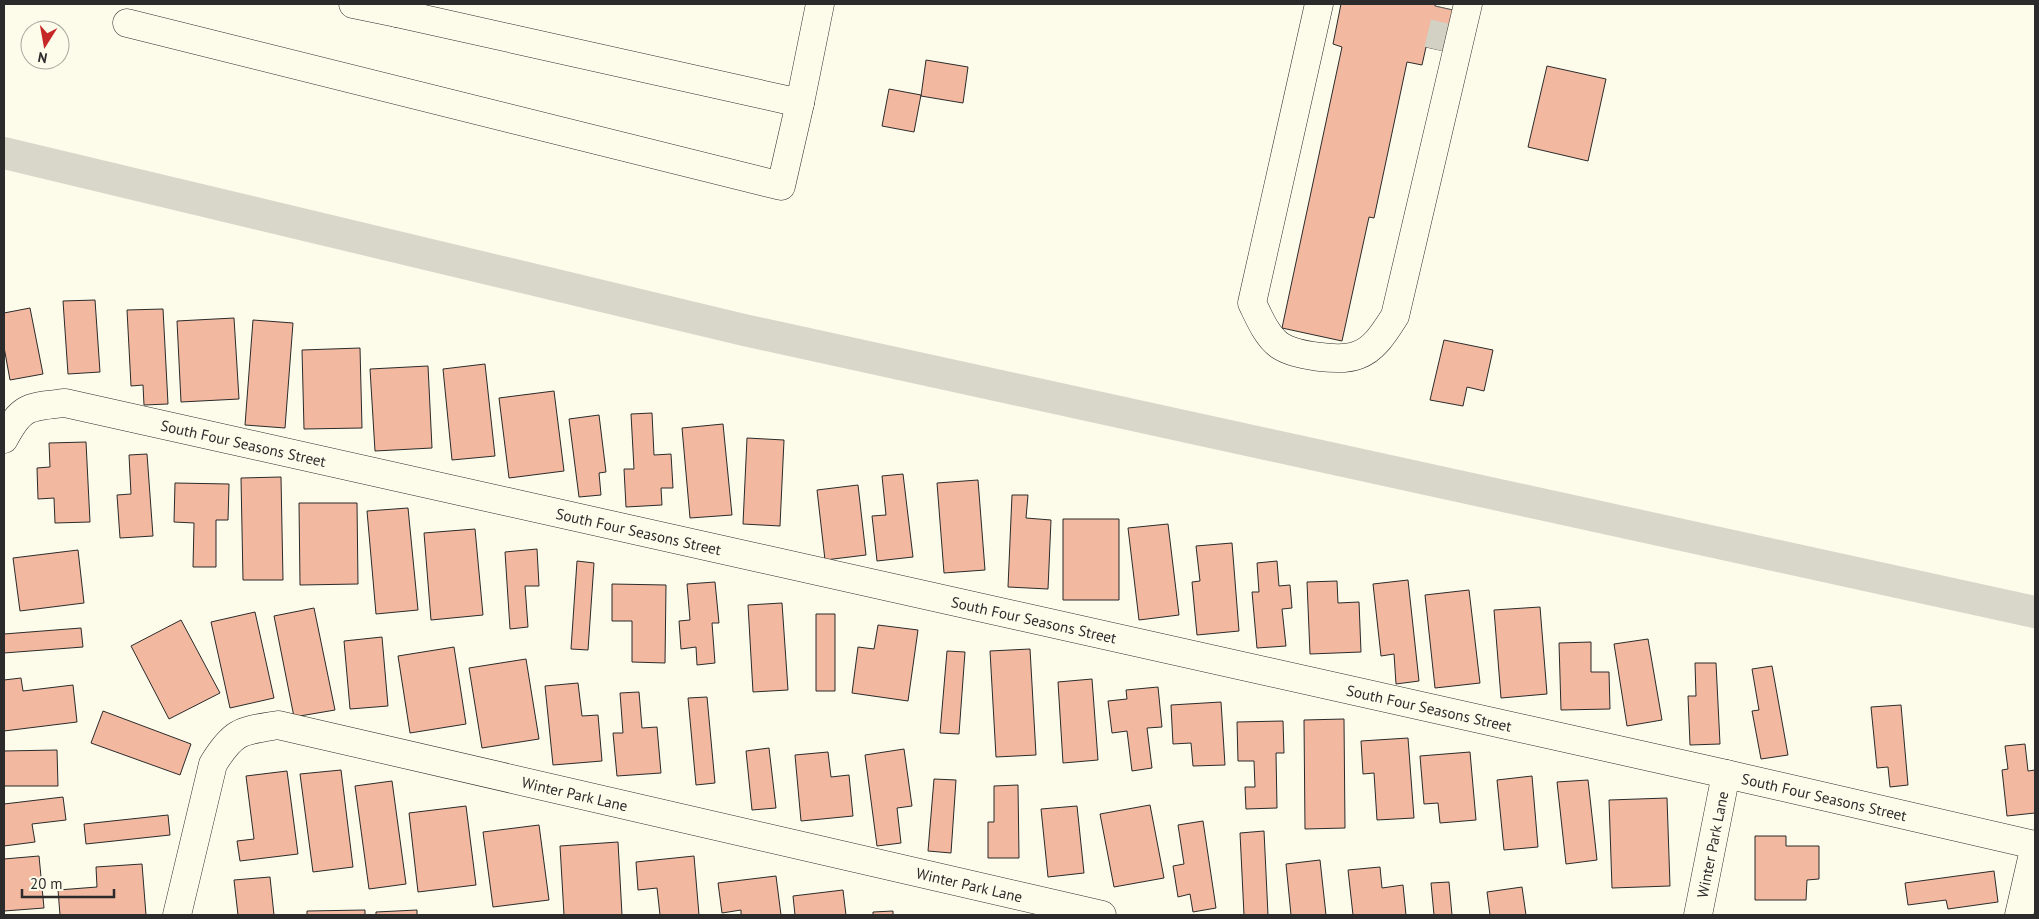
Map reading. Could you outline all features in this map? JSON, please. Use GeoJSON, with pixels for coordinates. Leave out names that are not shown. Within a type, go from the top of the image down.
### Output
{"type":"FeatureCollection","features":[{"type":"Feature","properties":{"kind":"street"},"geometry":{"type":"LineString","coordinates":[[353,4],[398,8],[800,102]]}},
{"type":"Feature","properties":{"kind":"street"},"geometry":{"type":"LineString","coordinates":[[127,23],[781,186],[820,4]]}},
{"type":"Feature","properties":{"kind":"street"},"geometry":{"type":"LineString","coordinates":[[1319,4],[1252,303],[1262,324],[1280,345],[1305,354],[1336,359],[1360,355],[1381,337],[1395,316],[1448,92],[1456,5]]}},
{"type":"Feature","properties":{"kind":"street"},"geometry":{"type":"LineString","coordinates":[[1438,50],[1448,92]]}},
{"type":"Feature","properties":{"kind":"street","name":"South Four Seasons Street"},"geometry":{"type":"LineString","coordinates":[[4,438],[14,420],[32,407],[65,403],[1726,774],[2035,845]]}},
{"type":"Feature","properties":{"kind":"street","name":"Winter Park Lane"},"geometry":{"type":"LineString","coordinates":[[178,915],[213,764],[225,744],[245,730],[278,725],[1102,915]]}},
{"type":"Feature","properties":{"kind":"street","name":"Winter Park Lane"},"geometry":{"type":"LineString","coordinates":[[1698,915],[1726,774]]}},
{"type":"Feature","properties":{"kind":"street"},"geometry":{"type":"LineString","coordinates":[[2019,915],[2035,845]]}},
{"type":"Feature","properties":{"kind":"building"},"geometry":{"type":"Polygon","coordinates":[[[1341,4],[1435,4],[1435,6],[1462,12],[1453,53],[1426,47],[1422,65],[1407,62],[1374,218],[1369,217],[1342,341],[1282,328],[1342,47],[1333,44],[1341,4]]]}},
{"type":"Feature","properties":{"kind":"building"},"geometry":{"type":"Polygon","coordinates":[[[926,60],[968,67],[963,103],[921,96],[926,60]]]}},
{"type":"Feature","properties":{"kind":"building"},"geometry":{"type":"Polygon","coordinates":[[[1547,66],[1606,79],[1588,161],[1528,147],[1547,66]]]}},
{"type":"Feature","properties":{"kind":"building"},"geometry":{"type":"Polygon","coordinates":[[[889,89],[921,95],[914,132],[882,126],[889,89]]]}},
{"type":"Feature","properties":{"kind":"building"},"geometry":{"type":"Polygon","coordinates":[[[95,300],[100,372],[68,374],[63,301],[95,300]]]}},
{"type":"Feature","properties":{"kind":"building"},"geometry":{"type":"Polygon","coordinates":[[[30,308],[43,374],[10,380],[4,347],[4,313],[30,308]]]}},
{"type":"Feature","properties":{"kind":"building"},"geometry":{"type":"Polygon","coordinates":[[[163,309],[168,404],[144,405],[143,385],[131,386],[127,310],[163,309]]]}},
{"type":"Feature","properties":{"kind":"building"},"geometry":{"type":"Polygon","coordinates":[[[234,318],[239,399],[181,402],[177,321],[234,318]]]}},
{"type":"Feature","properties":{"kind":"building"},"geometry":{"type":"Polygon","coordinates":[[[253,320],[293,323],[285,428],[245,425],[253,320]]]}},
{"type":"Feature","properties":{"kind":"building"},"geometry":{"type":"Polygon","coordinates":[[[1444,340],[1493,350],[1484,391],[1467,387],[1463,406],[1430,400],[1444,340]]]}},
{"type":"Feature","properties":{"kind":"building"},"geometry":{"type":"Polygon","coordinates":[[[360,348],[362,428],[304,429],[302,350],[360,348]]]}},
{"type":"Feature","properties":{"kind":"building"},"geometry":{"type":"Polygon","coordinates":[[[485,364],[495,456],[452,460],[443,369],[485,364]]]}},
{"type":"Feature","properties":{"kind":"building"},"geometry":{"type":"Polygon","coordinates":[[[428,366],[432,448],[375,451],[370,369],[428,366]]]}},
{"type":"Feature","properties":{"kind":"building"},"geometry":{"type":"Polygon","coordinates":[[[554,391],[564,471],[509,478],[499,398],[554,391]]]}},
{"type":"Feature","properties":{"kind":"building"},"geometry":{"type":"Polygon","coordinates":[[[652,413],[654,455],[671,454],[673,488],[661,488],[662,505],[626,507],[624,469],[634,469],[631,414],[652,413]]]}},
{"type":"Feature","properties":{"kind":"building"},"geometry":{"type":"Polygon","coordinates":[[[599,415],[606,472],[599,473],[601,495],[579,497],[569,419],[599,415]]]}},
{"type":"Feature","properties":{"kind":"building"},"geometry":{"type":"Polygon","coordinates":[[[723,424],[732,515],[690,518],[682,428],[723,424]]]}},
{"type":"Feature","properties":{"kind":"building"},"geometry":{"type":"Polygon","coordinates":[[[747,438],[784,440],[780,526],[743,524],[747,438]]]}},
{"type":"Feature","properties":{"kind":"building"},"geometry":{"type":"Polygon","coordinates":[[[86,442],[90,522],[55,523],[54,498],[38,499],[37,468],[50,467],[49,443],[86,442]]]}},
{"type":"Feature","properties":{"kind":"building"},"geometry":{"type":"Polygon","coordinates":[[[147,454],[153,536],[120,538],[117,495],[131,494],[129,455],[147,454]]]}},
{"type":"Feature","properties":{"kind":"building"},"geometry":{"type":"Polygon","coordinates":[[[903,474],[913,557],[877,561],[872,516],[886,515],[882,476],[903,474]]]}},
{"type":"Feature","properties":{"kind":"building"},"geometry":{"type":"Polygon","coordinates":[[[281,477],[283,580],[243,580],[241,478],[281,477]]]}},
{"type":"Feature","properties":{"kind":"building"},"geometry":{"type":"Polygon","coordinates":[[[978,480],[985,570],[944,573],[937,483],[978,480]]]}},
{"type":"Feature","properties":{"kind":"building"},"geometry":{"type":"Polygon","coordinates":[[[175,483],[229,484],[228,520],[216,520],[216,567],[193,567],[194,523],[174,522],[175,483]]]}},
{"type":"Feature","properties":{"kind":"building"},"geometry":{"type":"Polygon","coordinates":[[[858,485],[866,555],[825,560],[817,490],[858,485]]]}},
{"type":"Feature","properties":{"kind":"building"},"geometry":{"type":"Polygon","coordinates":[[[1012,495],[1028,495],[1026,518],[1051,520],[1048,589],[1008,587],[1012,495]]]}},
{"type":"Feature","properties":{"kind":"building"},"geometry":{"type":"Polygon","coordinates":[[[299,503],[357,503],[358,584],[300,585],[299,503]]]}},
{"type":"Feature","properties":{"kind":"building"},"geometry":{"type":"Polygon","coordinates":[[[408,508],[418,610],[376,614],[367,511],[408,508]]]}},
{"type":"Feature","properties":{"kind":"building"},"geometry":{"type":"Polygon","coordinates":[[[1063,519],[1119,519],[1119,600],[1063,600],[1063,519]]]}},
{"type":"Feature","properties":{"kind":"building"},"geometry":{"type":"Polygon","coordinates":[[[1168,524],[1179,615],[1139,620],[1128,528],[1168,524]]]}},
{"type":"Feature","properties":{"kind":"building"},"geometry":{"type":"Polygon","coordinates":[[[475,529],[483,615],[431,620],[424,533],[475,529]]]}},
{"type":"Feature","properties":{"kind":"building"},"geometry":{"type":"Polygon","coordinates":[[[1232,543],[1239,631],[1197,635],[1192,582],[1200,581],[1196,546],[1232,543]]]}},
{"type":"Feature","properties":{"kind":"building"},"geometry":{"type":"Polygon","coordinates":[[[537,549],[539,586],[525,586],[528,627],[510,629],[505,552],[537,549]]]}},
{"type":"Feature","properties":{"kind":"building"},"geometry":{"type":"Polygon","coordinates":[[[78,550],[84,603],[20,611],[13,558],[78,550]]]}},
{"type":"Feature","properties":{"kind":"building"},"geometry":{"type":"Polygon","coordinates":[[[577,561],[594,563],[588,650],[571,649],[577,561]]]}},
{"type":"Feature","properties":{"kind":"building"},"geometry":{"type":"Polygon","coordinates":[[[1277,561],[1279,586],[1290,585],[1292,608],[1282,609],[1286,646],[1257,648],[1252,592],[1259,592],[1257,563],[1277,561]]]}},
{"type":"Feature","properties":{"kind":"building"},"geometry":{"type":"Polygon","coordinates":[[[1408,580],[1419,681],[1396,684],[1394,654],[1381,656],[1373,584],[1408,580]]]}},
{"type":"Feature","properties":{"kind":"building"},"geometry":{"type":"Polygon","coordinates":[[[1337,581],[1338,603],[1359,602],[1361,652],[1310,654],[1307,582],[1337,581]]]}},
{"type":"Feature","properties":{"kind":"building"},"geometry":{"type":"Polygon","coordinates":[[[715,582],[719,623],[712,623],[715,663],[697,665],[696,647],[681,649],[679,621],[690,620],[687,584],[715,582]]]}},
{"type":"Feature","properties":{"kind":"building"},"geometry":{"type":"Polygon","coordinates":[[[612,584],[666,585],[665,663],[632,662],[632,621],[612,621],[612,584]]]}},
{"type":"Feature","properties":{"kind":"building"},"geometry":{"type":"Polygon","coordinates":[[[1469,590],[1480,683],[1435,688],[1425,595],[1469,590]]]}},
{"type":"Feature","properties":{"kind":"building"},"geometry":{"type":"Polygon","coordinates":[[[782,603],[788,690],[753,692],[748,605],[782,603]]]}},
{"type":"Feature","properties":{"kind":"building"},"geometry":{"type":"Polygon","coordinates":[[[1540,607],[1547,694],[1501,698],[1494,610],[1540,607]]]}},
{"type":"Feature","properties":{"kind":"building"},"geometry":{"type":"Polygon","coordinates":[[[314,608],[335,710],[294,717],[274,616],[314,608]]]}},
{"type":"Feature","properties":{"kind":"building"},"geometry":{"type":"Polygon","coordinates":[[[255,612],[274,698],[230,708],[211,622],[255,612]]]}},
{"type":"Feature","properties":{"kind":"building"},"geometry":{"type":"Polygon","coordinates":[[[816,614],[835,614],[835,691],[816,691],[816,614]]]}},
{"type":"Feature","properties":{"kind":"building"},"geometry":{"type":"Polygon","coordinates":[[[181,620],[220,693],[169,719],[131,646],[181,620]]]}},
{"type":"Feature","properties":{"kind":"building"},"geometry":{"type":"Polygon","coordinates":[[[878,625],[918,630],[908,701],[852,693],[858,647],[874,649],[878,625]]]}},
{"type":"Feature","properties":{"kind":"building"},"geometry":{"type":"Polygon","coordinates":[[[81,628],[83,647],[4,653],[4,634],[81,628]]]}},
{"type":"Feature","properties":{"kind":"building"},"geometry":{"type":"Polygon","coordinates":[[[382,637],[388,706],[350,709],[344,641],[382,637]]]}},
{"type":"Feature","properties":{"kind":"building"},"geometry":{"type":"Polygon","coordinates":[[[1648,639],[1662,720],[1627,726],[1614,644],[1648,639]]]}},
{"type":"Feature","properties":{"kind":"building"},"geometry":{"type":"Polygon","coordinates":[[[1591,642],[1591,672],[1609,672],[1610,709],[1561,710],[1559,643],[1591,642]]]}},
{"type":"Feature","properties":{"kind":"building"},"geometry":{"type":"Polygon","coordinates":[[[454,647],[466,724],[410,733],[398,656],[454,647]]]}},
{"type":"Feature","properties":{"kind":"building"},"geometry":{"type":"Polygon","coordinates":[[[1030,649],[1036,755],[996,757],[990,651],[1030,649]]]}},
{"type":"Feature","properties":{"kind":"building"},"geometry":{"type":"Polygon","coordinates":[[[947,651],[965,652],[959,734],[940,733],[947,651]]]}},
{"type":"Feature","properties":{"kind":"building"},"geometry":{"type":"Polygon","coordinates":[[[526,659],[539,739],[482,748],[469,668],[526,659]]]}},
{"type":"Feature","properties":{"kind":"building"},"geometry":{"type":"Polygon","coordinates":[[[1695,663],[1716,663],[1720,744],[1690,745],[1688,696],[1696,696],[1695,663]]]}},
{"type":"Feature","properties":{"kind":"building"},"geometry":{"type":"Polygon","coordinates":[[[1772,666],[1788,755],[1761,759],[1752,711],[1759,710],[1752,669],[1772,666]]]}},
{"type":"Feature","properties":{"kind":"building"},"geometry":{"type":"Polygon","coordinates":[[[21,678],[23,691],[73,685],[77,722],[4,731],[4,680],[21,678]]]}},
{"type":"Feature","properties":{"kind":"building"},"geometry":{"type":"Polygon","coordinates":[[[1092,679],[1098,760],[1063,763],[1058,682],[1092,679]]]}},
{"type":"Feature","properties":{"kind":"building"},"geometry":{"type":"Polygon","coordinates":[[[578,683],[582,716],[598,715],[602,761],[553,765],[545,686],[578,683]]]}},
{"type":"Feature","properties":{"kind":"building"},"geometry":{"type":"Polygon","coordinates":[[[1158,687],[1162,727],[1147,728],[1152,768],[1132,771],[1127,731],[1112,733],[1108,701],[1127,699],[1126,690],[1158,687]]]}},
{"type":"Feature","properties":{"kind":"building"},"geometry":{"type":"Polygon","coordinates":[[[639,692],[642,728],[657,727],[661,773],[617,776],[613,733],[623,733],[620,693],[639,692]]]}},
{"type":"Feature","properties":{"kind":"building"},"geometry":{"type":"Polygon","coordinates":[[[707,697],[715,783],[696,785],[688,698],[707,697]]]}},
{"type":"Feature","properties":{"kind":"building"},"geometry":{"type":"Polygon","coordinates":[[[1221,702],[1225,765],[1193,766],[1191,743],[1173,744],[1171,705],[1221,702]]]}},
{"type":"Feature","properties":{"kind":"building"},"geometry":{"type":"Polygon","coordinates":[[[1901,705],[1908,785],[1890,787],[1888,767],[1877,768],[1871,707],[1901,705]]]}},
{"type":"Feature","properties":{"kind":"building"},"geometry":{"type":"Polygon","coordinates":[[[103,711],[191,744],[180,775],[91,743],[103,711]]]}},
{"type":"Feature","properties":{"kind":"building"},"geometry":{"type":"Polygon","coordinates":[[[1344,719],[1345,828],[1305,829],[1304,720],[1344,719]]]}},
{"type":"Feature","properties":{"kind":"building"},"geometry":{"type":"Polygon","coordinates":[[[1283,721],[1284,753],[1276,753],[1277,808],[1246,809],[1245,787],[1255,787],[1254,761],[1238,761],[1237,722],[1283,721]]]}},
{"type":"Feature","properties":{"kind":"building"},"geometry":{"type":"Polygon","coordinates":[[[1408,738],[1414,818],[1377,820],[1374,773],[1363,774],[1361,741],[1408,738]]]}},
{"type":"Feature","properties":{"kind":"building"},"geometry":{"type":"Polygon","coordinates":[[[2025,744],[2028,771],[2035,770],[2035,813],[2007,816],[2002,770],[2008,769],[2005,746],[2025,744]]]}},
{"type":"Feature","properties":{"kind":"building"},"geometry":{"type":"Polygon","coordinates":[[[769,748],[776,808],[752,810],[746,751],[769,748]]]}},
{"type":"Feature","properties":{"kind":"building"},"geometry":{"type":"Polygon","coordinates":[[[904,749],[912,806],[897,808],[901,843],[877,846],[865,755],[904,749]]]}},
{"type":"Feature","properties":{"kind":"building"},"geometry":{"type":"Polygon","coordinates":[[[57,750],[58,786],[4,786],[4,751],[57,750]]]}},
{"type":"Feature","properties":{"kind":"building"},"geometry":{"type":"Polygon","coordinates":[[[828,752],[831,777],[849,775],[853,816],[801,821],[795,755],[828,752]]]}},
{"type":"Feature","properties":{"kind":"building"},"geometry":{"type":"Polygon","coordinates":[[[1470,752],[1476,820],[1440,823],[1438,803],[1424,804],[1420,756],[1470,752]]]}},
{"type":"Feature","properties":{"kind":"building"},"geometry":{"type":"Polygon","coordinates":[[[341,770],[353,867],[313,872],[300,774],[341,770]]]}},
{"type":"Feature","properties":{"kind":"building"},"geometry":{"type":"Polygon","coordinates":[[[287,771],[298,854],[240,861],[237,841],[254,839],[246,776],[287,771]]]}},
{"type":"Feature","properties":{"kind":"building"},"geometry":{"type":"Polygon","coordinates":[[[1532,776],[1538,847],[1504,850],[1497,780],[1532,776]]]}},
{"type":"Feature","properties":{"kind":"building"},"geometry":{"type":"Polygon","coordinates":[[[934,779],[956,780],[951,853],[928,851],[934,779]]]}},
{"type":"Feature","properties":{"kind":"building"},"geometry":{"type":"Polygon","coordinates":[[[1588,780],[1597,860],[1566,864],[1557,782],[1588,780]]]}},
{"type":"Feature","properties":{"kind":"building"},"geometry":{"type":"Polygon","coordinates":[[[392,781],[406,884],[369,889],[355,786],[392,781]]]}},
{"type":"Feature","properties":{"kind":"building"},"geometry":{"type":"Polygon","coordinates":[[[1018,785],[1019,858],[988,858],[988,822],[994,822],[994,786],[1018,785]]]}},
{"type":"Feature","properties":{"kind":"building"},"geometry":{"type":"Polygon","coordinates":[[[63,797],[66,820],[32,824],[35,842],[4,846],[4,804],[63,797]]]}},
{"type":"Feature","properties":{"kind":"building"},"geometry":{"type":"Polygon","coordinates":[[[1667,798],[1670,886],[1612,888],[1609,800],[1667,798]]]}},
{"type":"Feature","properties":{"kind":"building"},"geometry":{"type":"Polygon","coordinates":[[[1150,805],[1164,878],[1114,887],[1100,814],[1150,805]]]}},
{"type":"Feature","properties":{"kind":"building"},"geometry":{"type":"Polygon","coordinates":[[[466,806],[476,885],[418,892],[409,813],[466,806]]]}},
{"type":"Feature","properties":{"kind":"building"},"geometry":{"type":"Polygon","coordinates":[[[1077,806],[1084,873],[1048,877],[1041,809],[1077,806]]]}},
{"type":"Feature","properties":{"kind":"building"},"geometry":{"type":"Polygon","coordinates":[[[168,815],[170,835],[86,844],[84,824],[168,815]]]}},
{"type":"Feature","properties":{"kind":"building"},"geometry":{"type":"Polygon","coordinates":[[[1203,821],[1216,908],[1193,912],[1190,894],[1178,897],[1173,866],[1184,864],[1178,825],[1203,821]]]}},
{"type":"Feature","properties":{"kind":"building"},"geometry":{"type":"Polygon","coordinates":[[[539,825],[549,900],[493,907],[483,832],[539,825]]]}},
{"type":"Feature","properties":{"kind":"building"},"geometry":{"type":"Polygon","coordinates":[[[1264,831],[1268,915],[1244,915],[1240,833],[1264,831]]]}},
{"type":"Feature","properties":{"kind":"building"},"geometry":{"type":"Polygon","coordinates":[[[1755,836],[1786,836],[1786,846],[1819,846],[1819,879],[1807,880],[1806,900],[1755,900],[1755,836]]]}},
{"type":"Feature","properties":{"kind":"building"},"geometry":{"type":"Polygon","coordinates":[[[618,842],[622,915],[564,915],[560,846],[618,842]]]}},
{"type":"Feature","properties":{"kind":"building"},"geometry":{"type":"Polygon","coordinates":[[[39,856],[44,908],[4,911],[4,859],[39,856]]]}},
{"type":"Feature","properties":{"kind":"building"},"geometry":{"type":"Polygon","coordinates":[[[694,856],[699,915],[660,915],[657,888],[638,890],[636,862],[694,856]]]}},
{"type":"Feature","properties":{"kind":"building"},"geometry":{"type":"Polygon","coordinates":[[[1320,860],[1326,915],[1291,915],[1286,864],[1320,860]]]}},
{"type":"Feature","properties":{"kind":"building"},"geometry":{"type":"Polygon","coordinates":[[[142,864],[146,915],[60,915],[58,890],[97,887],[96,867],[142,864]]]}},
{"type":"Feature","properties":{"kind":"building"},"geometry":{"type":"Polygon","coordinates":[[[1380,867],[1382,888],[1403,885],[1406,915],[1353,915],[1348,870],[1380,867]]]}},
{"type":"Feature","properties":{"kind":"building"},"geometry":{"type":"Polygon","coordinates":[[[1994,871],[1998,902],[1948,909],[1946,900],[1908,905],[1905,883],[1994,871]]]}},
{"type":"Feature","properties":{"kind":"building"},"geometry":{"type":"Polygon","coordinates":[[[776,876],[781,915],[741,915],[741,910],[722,913],[718,883],[776,876]]]}},
{"type":"Feature","properties":{"kind":"building"},"geometry":{"type":"Polygon","coordinates":[[[270,877],[274,915],[238,915],[234,880],[270,877]]]}},
{"type":"Feature","properties":{"kind":"building"},"geometry":{"type":"Polygon","coordinates":[[[1449,882],[1452,915],[1434,915],[1431,883],[1449,882]]]}},
{"type":"Feature","properties":{"kind":"building"},"geometry":{"type":"Polygon","coordinates":[[[1522,887],[1526,915],[1490,915],[1487,892],[1522,887]]]}},
{"type":"Feature","properties":{"kind":"building"},"geometry":{"type":"Polygon","coordinates":[[[843,890],[846,915],[795,915],[793,896],[843,890]]]}},
{"type":"Feature","properties":{"kind":"building"},"geometry":{"type":"Polygon","coordinates":[[[365,910],[365,915],[307,915],[307,911],[365,910]]]}},
{"type":"Feature","properties":{"kind":"building"},"geometry":{"type":"Polygon","coordinates":[[[417,910],[417,915],[376,915],[376,912],[417,910]]]}},
{"type":"Feature","properties":{"kind":"building"},"geometry":{"type":"Polygon","coordinates":[[[893,911],[893,915],[873,915],[873,912],[893,911]]]}},
{"type":"Feature","properties":{"kind":"waterway"},"geometry":{"type":"LineString","coordinates":[[4,153],[744,330],[2035,612]]}},
{"type":"Feature","properties":{"kind":"tunnel"},"geometry":{"type":"LineString","coordinates":[[1438,50],[1448,9]]}}]}
